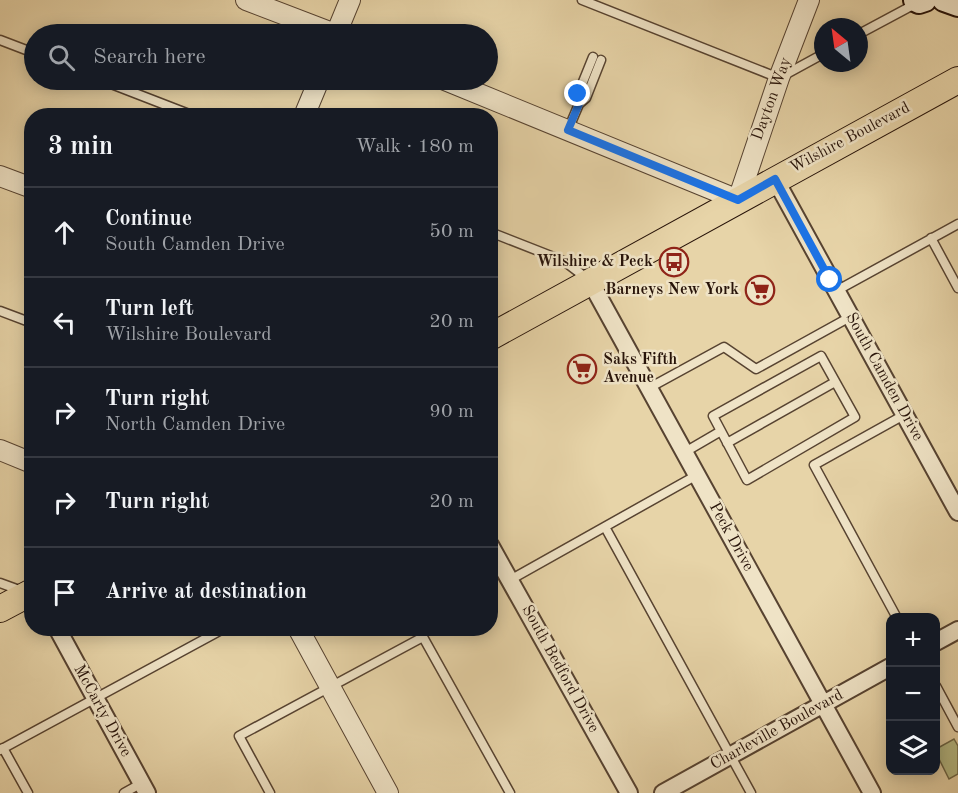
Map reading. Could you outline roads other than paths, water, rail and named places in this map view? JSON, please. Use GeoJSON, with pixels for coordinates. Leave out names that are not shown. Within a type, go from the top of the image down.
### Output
{"type":"FeatureCollection","features":[{"type":"Feature","properties":{"kind":"main road"},"geometry":{"type":"LineString","coordinates":[[944,0],[958,5]]}},
{"type":"Feature","properties":{"kind":"main road","name":"Wilshire Boulevard"},"geometry":{"type":"LineString","coordinates":[[498,333],[958,80]]}},
{"type":"Feature","properties":{"kind":"main road"},"geometry":{"type":"LineString","coordinates":[[0,609],[24,596]]}},
{"type":"Feature","properties":{"kind":"street"},"geometry":{"type":"LineString","coordinates":[[246,0],[310,24]]}},
{"type":"Feature","properties":{"kind":"street"},"geometry":{"type":"LineString","coordinates":[[340,24],[350,0]]}},
{"type":"Feature","properties":{"kind":"street","name":"Dayton Way"},"geometry":{"type":"LineString","coordinates":[[738,200],[779,78],[809,0]]}},
{"type":"Feature","properties":{"kind":"street"},"geometry":{"type":"LineString","coordinates":[[307,108],[315,90]]}},
{"type":"Feature","properties":{"kind":"street"},"geometry":{"type":"LineString","coordinates":[[470,90],[738,200]]}},
{"type":"Feature","properties":{"kind":"street"},"geometry":{"type":"LineString","coordinates":[[0,176],[24,185]]}},
{"type":"Feature","properties":{"kind":"street","name":"South Camden Drive"},"geometry":{"type":"LineString","coordinates":[[775,179],[958,512]]}},
{"type":"Feature","properties":{"kind":"street","name":"Peck Drive"},"geometry":{"type":"LineString","coordinates":[[590,281],[872,793]]}},
{"type":"Feature","properties":{"kind":"street"},"geometry":{"type":"LineString","coordinates":[[0,450],[24,460]]}},
{"type":"Feature","properties":{"kind":"street","name":"South Bedford Drive"},"geometry":{"type":"LineString","coordinates":[[498,559],[629,793]]}},
{"type":"Feature","properties":{"kind":"street"},"geometry":{"type":"LineString","coordinates":[[940,640],[958,630]]}},
{"type":"Feature","properties":{"kind":"street","name":"McCarty Drive"},"geometry":{"type":"LineString","coordinates":[[61,636],[145,788]]}},
{"type":"Feature","properties":{"kind":"street"},"geometry":{"type":"LineString","coordinates":[[302,636],[388,793]]}},
{"type":"Feature","properties":{"kind":"street","name":"Charleville Boulevard"},"geometry":{"type":"LineString","coordinates":[[663,793],[886,670]]}},
{"type":"Feature","properties":{"kind":"lane"},"geometry":{"type":"LineString","coordinates":[[582,0],[779,78],[814,59]]}},
{"type":"Feature","properties":{"kind":"lane"},"geometry":{"type":"LineString","coordinates":[[868,29],[920,1]]}},
{"type":"Feature","properties":{"kind":"lane"},"geometry":{"type":"LineString","coordinates":[[0,40],[24,50]]}},
{"type":"Feature","properties":{"kind":"lane"},"geometry":{"type":"LineString","coordinates":[[568,130],[579,104],[578,94],[597,59]]}},
{"type":"Feature","properties":{"kind":"lane"},"geometry":{"type":"LineString","coordinates":[[127,90],[173,108]]}},
{"type":"Feature","properties":{"kind":"lane"},"geometry":{"type":"LineString","coordinates":[[836,291],[958,224]]}},
{"type":"Feature","properties":{"kind":"lane"},"geometry":{"type":"LineString","coordinates":[[498,235],[564,261],[590,281]]}},
{"type":"Feature","properties":{"kind":"lane"},"geometry":{"type":"LineString","coordinates":[[931,238],[958,288]]}},
{"type":"Feature","properties":{"kind":"lane"},"geometry":{"type":"LineString","coordinates":[[0,311],[24,320]]}},
{"type":"Feature","properties":{"kind":"lane"},"geometry":{"type":"LineString","coordinates":[[649,388],[724,347],[756,369],[850,317]]}},
{"type":"Feature","properties":{"kind":"lane"},"geometry":{"type":"LineString","coordinates":[[821,356],[835,382],[855,417],[747,480],[713,416],[821,356]]}},
{"type":"Feature","properties":{"kind":"lane"},"geometry":{"type":"LineString","coordinates":[[727,443],[835,382]]}},
{"type":"Feature","properties":{"kind":"lane"},"geometry":{"type":"LineString","coordinates":[[894,613],[814,465],[904,415]]}},
{"type":"Feature","properties":{"kind":"lane"},"geometry":{"type":"LineString","coordinates":[[684,452],[721,432]]}},
{"type":"Feature","properties":{"kind":"lane"},"geometry":{"type":"LineString","coordinates":[[510,580],[697,475]]}},
{"type":"Feature","properties":{"kind":"lane"},"geometry":{"type":"LineString","coordinates":[[604,527],[751,793]]}},
{"type":"Feature","properties":{"kind":"lane"},"geometry":{"type":"LineString","coordinates":[[0,583],[24,591]]}},
{"type":"Feature","properties":{"kind":"lane"},"geometry":{"type":"LineString","coordinates":[[28,793],[2,749],[210,636]]}},
{"type":"Feature","properties":{"kind":"lane"},"geometry":{"type":"LineString","coordinates":[[270,793],[239,736],[423,637],[510,793]]}},
{"type":"Feature","properties":{"kind":"lane"},"geometry":{"type":"LineString","coordinates":[[940,693],[958,727]]}},
{"type":"Feature","properties":{"kind":"lane"},"geometry":{"type":"LineString","coordinates":[[124,793],[145,788]]}},
{"type":"Feature","properties":{"kind":"place","name":"Wilshire & Peck"},"geometry":{"type":"Point","coordinates":[674,262]}},
{"type":"Feature","properties":{"kind":"place","name":"Barneys New York"},"geometry":{"type":"Point","coordinates":[760,290]}},
{"type":"Feature","properties":{"kind":"place","name":"Saks Fifth Avenue"},"geometry":{"type":"Point","coordinates":[582,369]}}]}
